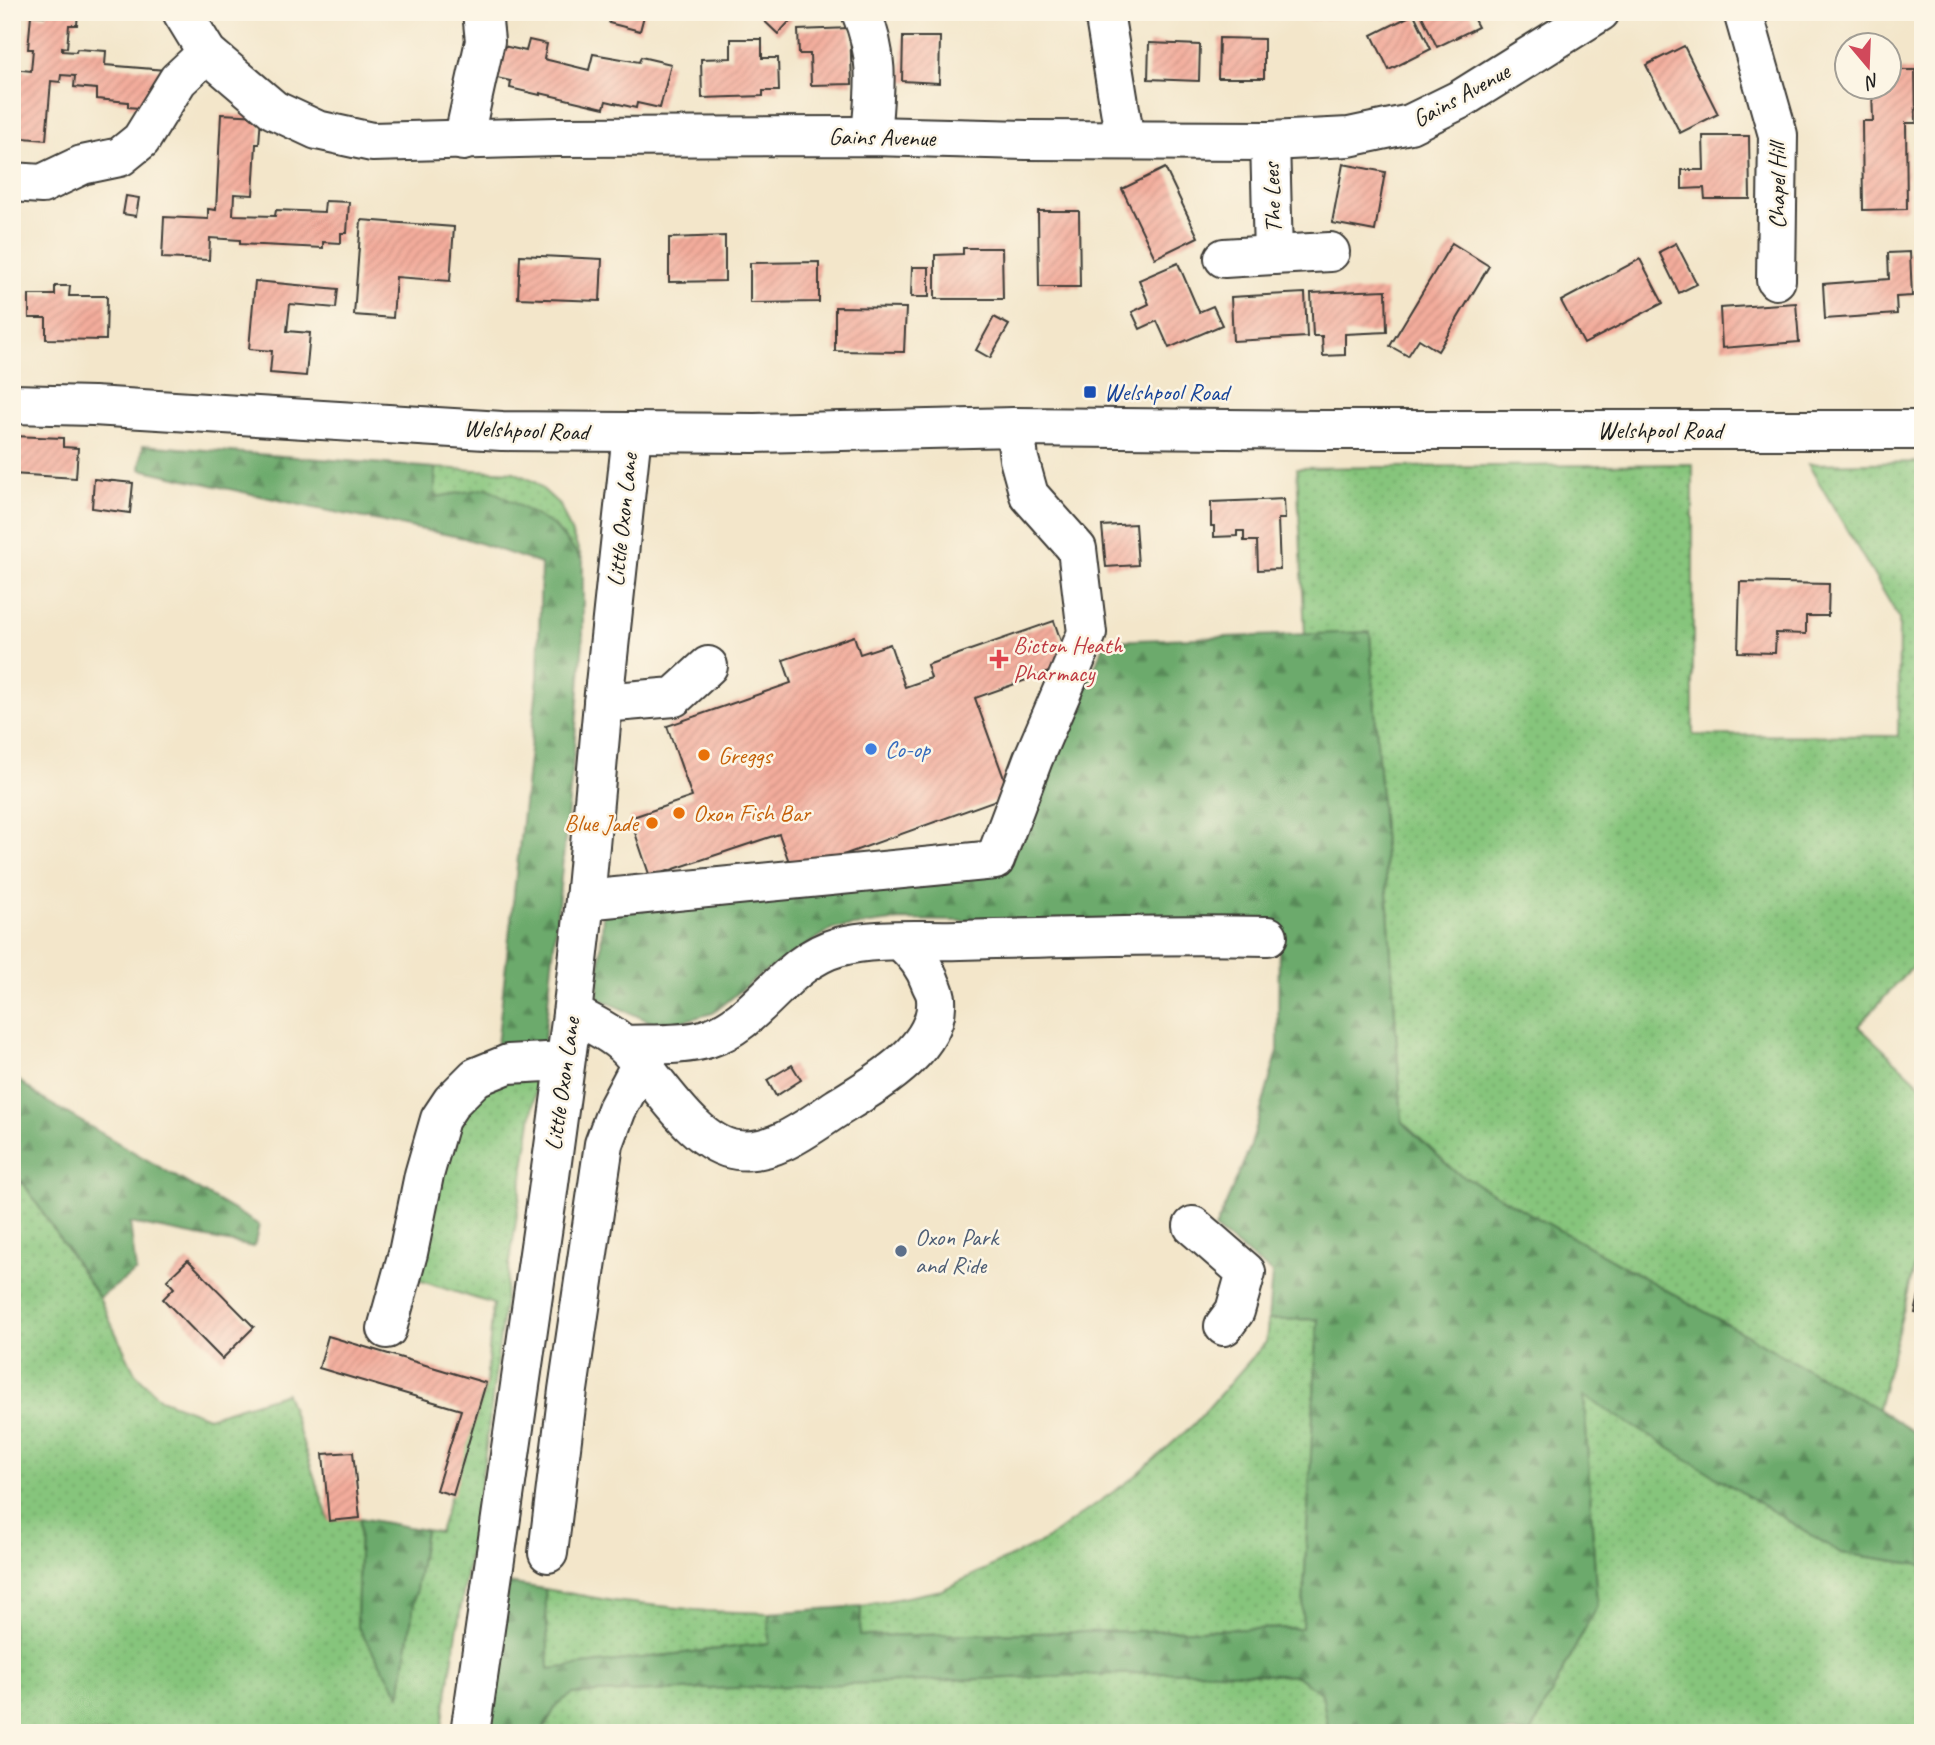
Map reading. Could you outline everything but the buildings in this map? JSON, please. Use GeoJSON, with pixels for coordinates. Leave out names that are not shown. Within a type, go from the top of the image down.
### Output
{"type":"FeatureCollection","features":[{"type":"Feature","properties":{"kind":"street","name":"Gains Avenue"},"geometry":{"type":"LineString","coordinates":[[181,12],[207,52],[274,110],[317,130],[372,142],[557,137],[871,136],[1270,141],[1349,137],[1410,124],[1461,99],[1596,13]]}},
{"type":"Feature","properties":{"kind":"street"},"geometry":{"type":"LineString","coordinates":[[463,141],[485,41],[482,12]]}},
{"type":"Feature","properties":{"kind":"street"},"geometry":{"type":"LineString","coordinates":[[861,12],[871,34],[875,64],[871,136]]}},
{"type":"Feature","properties":{"kind":"street"},"geometry":{"type":"LineString","coordinates":[[1104,12],[1125,140]]}},
{"type":"Feature","properties":{"kind":"street","name":"Chapel Hill"},"geometry":{"type":"LineString","coordinates":[[1742,12],[1778,135],[1776,280]]}},
{"type":"Feature","properties":{"kind":"street"},"geometry":{"type":"LineString","coordinates":[[12,182],[42,184],[82,165],[120,157],[141,140],[178,80],[207,52]]}},
{"type":"Feature","properties":{"kind":"street","name":"The Lees"},"geometry":{"type":"LineString","coordinates":[[1270,141],[1273,255]]}},
{"type":"Feature","properties":{"kind":"street","name":"The Lees"},"geometry":{"type":"LineString","coordinates":[[1224,258],[1330,252]]}},
{"type":"Feature","properties":{"kind":"street","name":"Welshpool Road"},"geometry":{"type":"LineString","coordinates":[[12,404],[107,407],[502,431],[632,433],[1015,427],[1923,430]]}},
{"type":"Feature","properties":{"kind":"street"},"geometry":{"type":"LineString","coordinates":[[585,900],[995,860],[1033,759],[1087,633],[1077,549],[1029,495],[1019,459],[1015,427]]}},
{"type":"Feature","properties":{"kind":"street","name":"Little Oxon Lane"},"geometry":{"type":"LineString","coordinates":[[470,1733],[572,1014],[632,433]]}},
{"type":"Feature","properties":{"kind":"street"},"geometry":{"type":"LineString","coordinates":[[603,703],[674,697],[708,666]]}},
{"type":"Feature","properties":{"kind":"street"},"geometry":{"type":"LineString","coordinates":[[633,1055],[678,1043],[709,1039],[737,1024],[785,978],[810,960],[837,947],[865,942],[1172,934],[1268,936]]}},
{"type":"Feature","properties":{"kind":"street"},"geometry":{"type":"LineString","coordinates":[[572,1014],[588,1022],[633,1055],[691,1124],[711,1141],[736,1150],[760,1149],[788,1139],[873,1086],[920,1045],[932,1027],[936,999],[928,975],[916,954],[901,941]]}},
{"type":"Feature","properties":{"kind":"street"},"geometry":{"type":"LineString","coordinates":[[548,1553],[568,1390],[604,1144],[633,1055]]}},
{"type":"Feature","properties":{"kind":"street"},"geometry":{"type":"LineString","coordinates":[[387,1329],[440,1119],[476,1077],[508,1064],[565,1061]]}},
{"type":"Feature","properties":{"kind":"street"},"geometry":{"type":"LineString","coordinates":[[1193,1226],[1246,1272],[1235,1311],[1224,1326]]}},
{"type":"Feature","properties":{"kind":"green space"},"geometry":{"type":"Polygon","coordinates":[[[143,445],[435,468],[435,497],[488,488],[554,526],[583,561],[583,642],[543,1051],[496,1054],[538,678],[541,564],[464,538],[140,469],[143,445]]]}},
{"type":"Feature","properties":{"kind":"green space"},"geometry":{"type":"Polygon","coordinates":[[[1923,462],[1923,955],[1858,1026],[1923,1087],[1923,1234],[1878,1409],[1454,1171],[1402,1122],[1370,632],[1305,635],[1297,468],[1693,464],[1693,735],[1898,736],[1899,618],[1808,464],[1923,462]]]}},
{"type":"Feature","properties":{"kind":"green space"},"geometry":{"type":"Polygon","coordinates":[[[435,468],[514,472],[535,482],[560,505],[583,561],[554,526],[434,497],[435,468]]]}},
{"type":"Feature","properties":{"kind":"green space"},"geometry":{"type":"Polygon","coordinates":[[[1370,632],[1402,1122],[1454,1171],[1878,1409],[1923,1438],[1923,1565],[1841,1553],[1584,1396],[1597,1605],[1531,1733],[1329,1733],[1322,1694],[1297,1676],[1197,1671],[573,1694],[557,1704],[542,1733],[487,1733],[508,1583],[545,1589],[549,1669],[769,1643],[769,1613],[861,1606],[860,1636],[1302,1628],[1318,1319],[1268,1320],[1272,1273],[1215,1229],[1250,1148],[1278,1051],[1279,926],[900,920],[832,929],[760,975],[713,1013],[661,1027],[598,998],[603,914],[1005,872],[1106,641],[1370,632]]]}},
{"type":"Feature","properties":{"kind":"green space"},"geometry":{"type":"Polygon","coordinates":[[[538,1073],[484,1462],[441,1733],[12,1733],[12,1193],[22,1181],[99,1298],[135,1373],[160,1399],[208,1417],[286,1393],[329,1520],[360,1518],[357,1626],[400,1695],[425,1530],[439,1532],[486,1384],[493,1304],[415,1279],[447,1126],[481,1089],[538,1073]]]}},
{"type":"Feature","properties":{"kind":"green space"},"geometry":{"type":"Polygon","coordinates":[[[12,1075],[41,1098],[259,1225],[254,1247],[130,1223],[136,1271],[99,1298],[22,1181],[12,1193],[12,1075]]]}},
{"type":"Feature","properties":{"kind":"green space"},"geometry":{"type":"Polygon","coordinates":[[[1318,1319],[1302,1628],[860,1636],[861,1606],[942,1590],[1046,1540],[1134,1477],[1194,1424],[1266,1342],[1268,1320],[1318,1319]]]}},
{"type":"Feature","properties":{"kind":"green space"},"geometry":{"type":"Polygon","coordinates":[[[1584,1395],[1841,1553],[1923,1565],[1923,1733],[1531,1733],[1597,1605],[1584,1395]]]}},
{"type":"Feature","properties":{"kind":"green space"},"geometry":{"type":"Polygon","coordinates":[[[360,1518],[425,1530],[400,1696],[357,1626],[360,1518]]]}},
{"type":"Feature","properties":{"kind":"green space"},"geometry":{"type":"Polygon","coordinates":[[[545,1589],[613,1601],[707,1611],[769,1613],[769,1643],[549,1669],[545,1589]]]}},
{"type":"Feature","properties":{"kind":"green space"},"geometry":{"type":"Polygon","coordinates":[[[1197,1671],[1297,1676],[1322,1694],[1329,1733],[542,1733],[557,1704],[573,1694],[1197,1671]]]}},
{"type":"Feature","properties":{"kind":"place","name":"Welshpool Road"},"geometry":{"type":"Point","coordinates":[1090,392]}},
{"type":"Feature","properties":{"kind":"place","name":"Bicton Heath Pharmacy"},"geometry":{"type":"Point","coordinates":[999,659]}},
{"type":"Feature","properties":{"kind":"place","name":"Co-op"},"geometry":{"type":"Point","coordinates":[871,749]}},
{"type":"Feature","properties":{"kind":"place","name":"Greggs"},"geometry":{"type":"Point","coordinates":[704,755]}},
{"type":"Feature","properties":{"kind":"place","name":"Oxon Fish Bar"},"geometry":{"type":"Point","coordinates":[679,813]}},
{"type":"Feature","properties":{"kind":"place","name":"Blue Jade"},"geometry":{"type":"Point","coordinates":[652,823]}},
{"type":"Feature","properties":{"kind":"place","name":"Oxon Park and Ride"},"geometry":{"type":"Point","coordinates":[901,1251]}}]}
